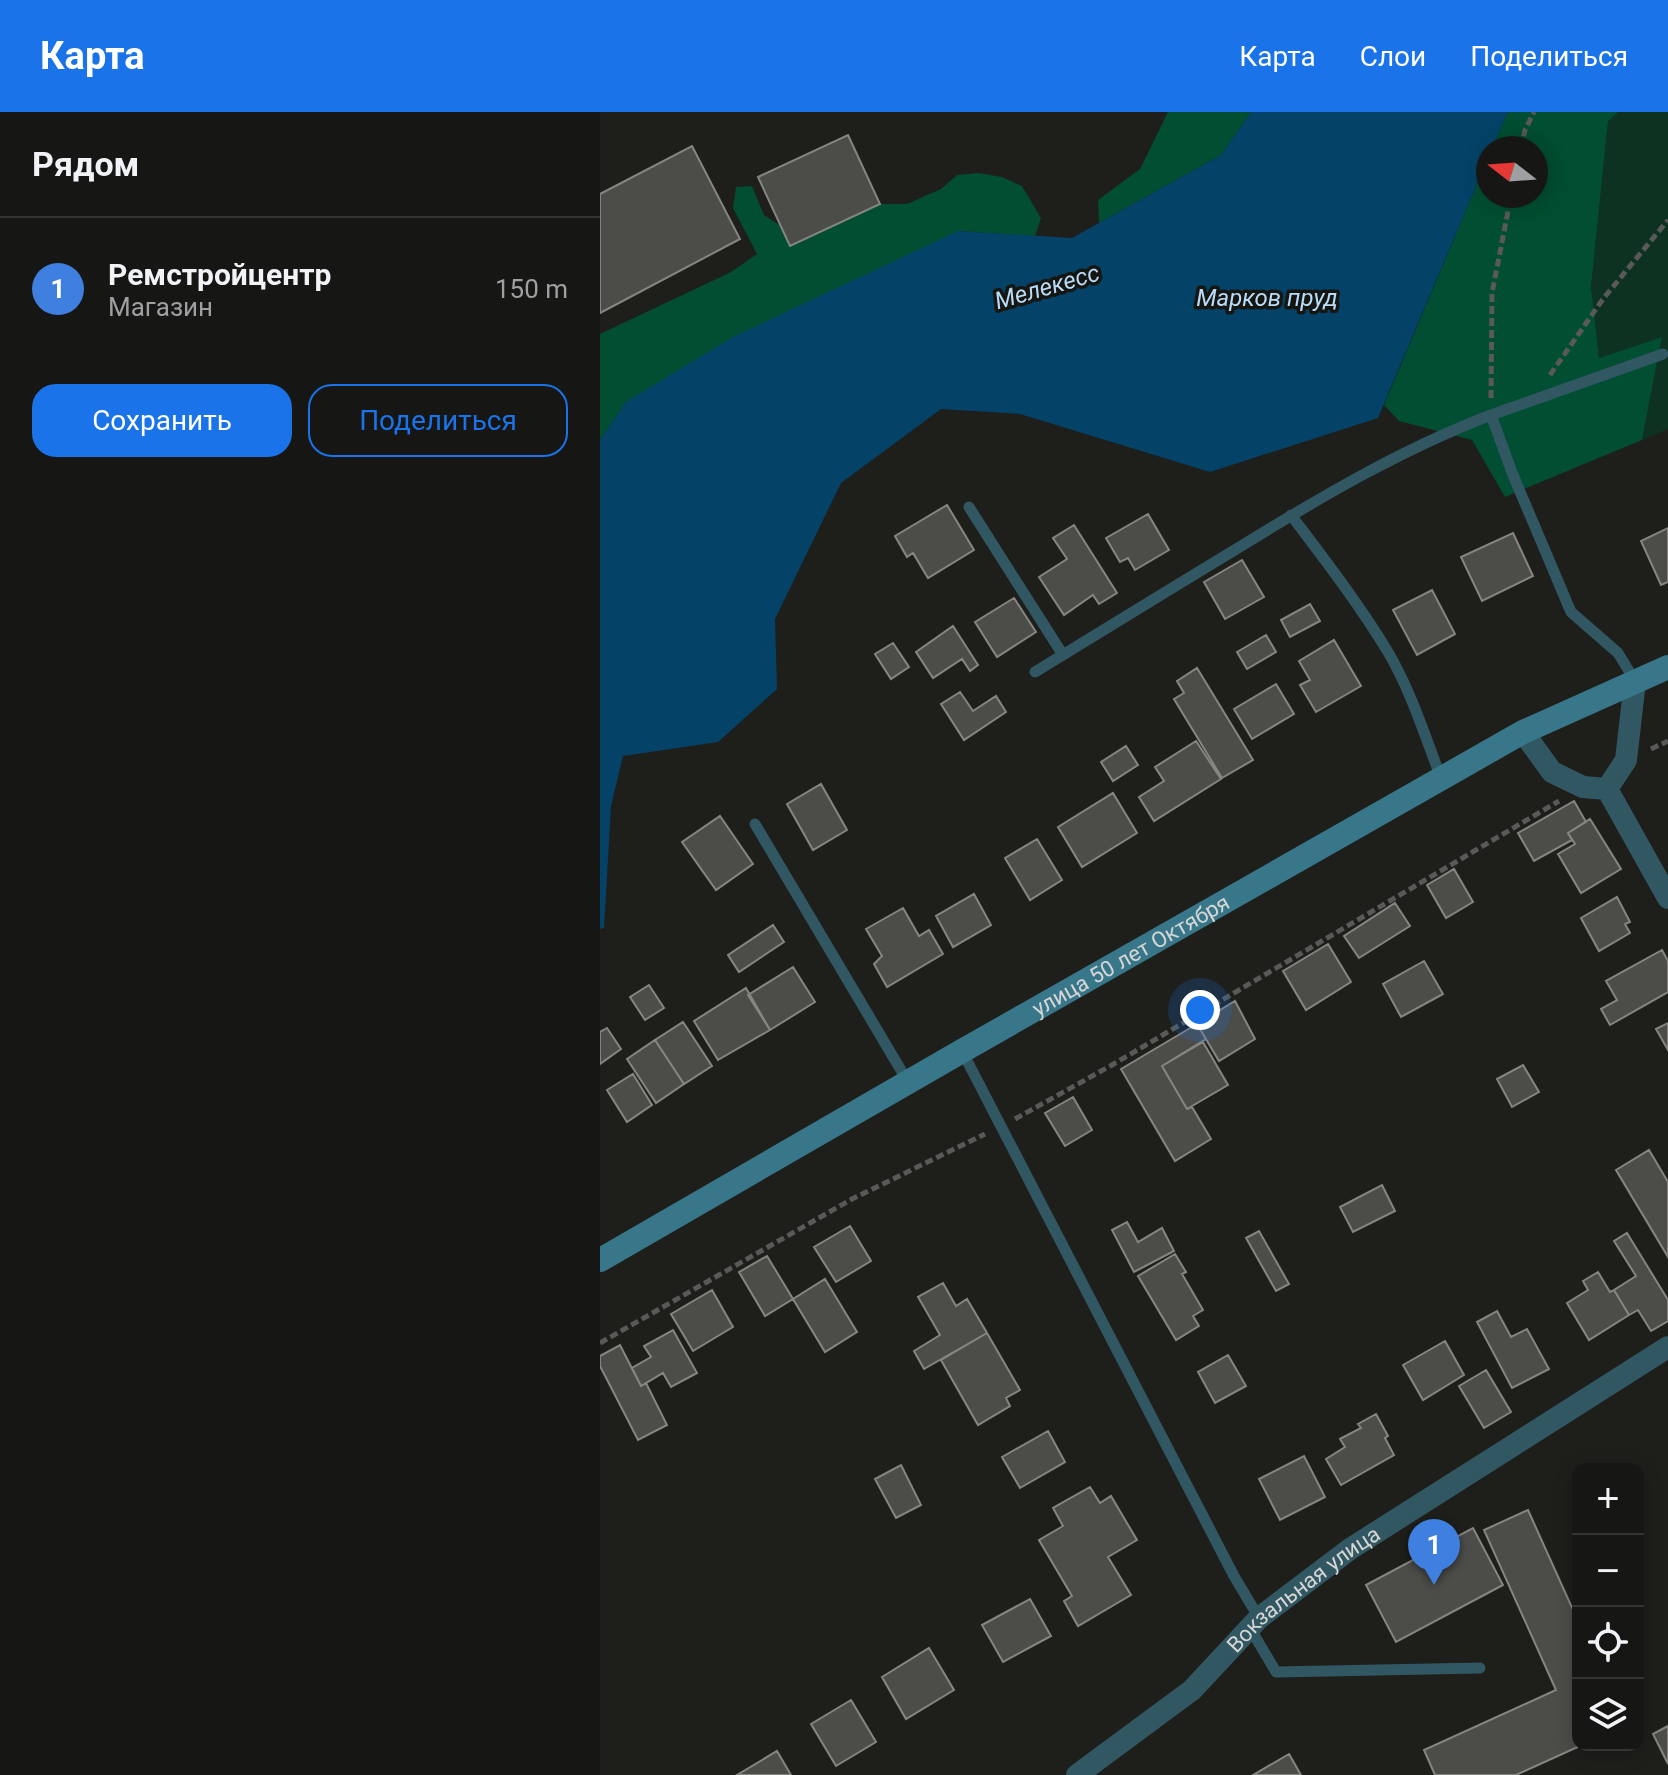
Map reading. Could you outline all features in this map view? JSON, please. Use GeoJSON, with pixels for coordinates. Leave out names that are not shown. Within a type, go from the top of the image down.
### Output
{"type":"FeatureCollection","features":[{"type":"Feature","properties":{"kind":"main road","name":"улица 50 лет Октября"},"geometry":{"type":"LineString","coordinates":[[600,1260],[1523,732],[1668,667]]}},
{"type":"Feature","properties":{"kind":"street"},"geometry":{"type":"LineString","coordinates":[[1607,789],[1626,760],[1635,681]]}},
{"type":"Feature","properties":{"kind":"street"},"geometry":{"type":"LineString","coordinates":[[1523,732],[1552,772],[1583,787],[1607,789]]}},
{"type":"Feature","properties":{"kind":"street"},"geometry":{"type":"LineString","coordinates":[[1607,789],[1668,898]]}},
{"type":"Feature","properties":{"kind":"street","name":"Вокзальная улица"},"geometry":{"type":"LineString","coordinates":[[1078,1775],[1192,1690],[1254,1623],[1350,1549],[1668,1347]]}},
{"type":"Feature","properties":{"kind":"lane"},"geometry":{"type":"LineString","coordinates":[[1035,672],[1291,515],[1388,462],[1456,428],[1663,354]]}},
{"type":"Feature","properties":{"kind":"lane"},"geometry":{"type":"LineString","coordinates":[[1491,415],[1571,612],[1618,653],[1635,681]]}},
{"type":"Feature","properties":{"kind":"lane"},"geometry":{"type":"LineString","coordinates":[[969,507],[1063,655]]}},
{"type":"Feature","properties":{"kind":"lane"},"geometry":{"type":"LineString","coordinates":[[1291,515],[1337,574],[1389,654],[1419,717],[1441,778]]}},
{"type":"Feature","properties":{"kind":"lane"},"geometry":{"type":"LineString","coordinates":[[755,824],[908,1082]]}},
{"type":"Feature","properties":{"kind":"lane"},"geometry":{"type":"LineString","coordinates":[[962,1051],[1234,1576],[1276,1672],[1480,1668]]}},
{"type":"Feature","properties":{"kind":"path"},"geometry":{"type":"LineString","coordinates":[[1524,136],[1534,112]]}},
{"type":"Feature","properties":{"kind":"path"},"geometry":{"type":"LineString","coordinates":[[1491,415],[1492,293],[1509,208]]}},
{"type":"Feature","properties":{"kind":"path"},"geometry":{"type":"LineString","coordinates":[[1532,400],[1603,299],[1668,220]]}},
{"type":"Feature","properties":{"kind":"path"},"geometry":{"type":"LineString","coordinates":[[1626,760],[1668,741]]}},
{"type":"Feature","properties":{"kind":"path"},"geometry":{"type":"LineString","coordinates":[[600,1343],[852,1199],[1001,1126],[1112,1065],[1583,787]]}},
{"type":"Feature","properties":{"kind":"green space"},"geometry":{"type":"Polygon","coordinates":[[[1168,112],[1251,112],[1221,155],[1099,223],[1098,200],[1140,169],[1168,112]]]}},
{"type":"Feature","properties":{"kind":"green space"},"geometry":{"type":"Polygon","coordinates":[[[1508,112],[1618,112],[1608,121],[1591,287],[1599,358],[1662,337],[1642,440],[1505,497],[1472,440],[1399,421],[1384,405],[1476,186],[1476,208],[1548,208],[1548,136],[1497,136],[1508,112]]]}},
{"type":"Feature","properties":{"kind":"green space"},"geometry":{"type":"Polygon","coordinates":[[[1618,112],[1668,112],[1668,429],[1642,440],[1662,337],[1599,358],[1591,287],[1608,121],[1618,112]]]}},
{"type":"Feature","properties":{"kind":"green space"},"geometry":{"type":"Polygon","coordinates":[[[979,173],[1002,177],[1022,186],[1041,218],[1035,236],[958,231],[626,402],[600,440],[600,334],[731,272],[757,254],[733,208],[736,187],[752,186],[764,215],[784,228],[790,246],[880,204],[907,204],[941,189],[957,175],[979,173]]]}},
{"type":"Feature","properties":{"kind":"water","name":"Марков пруд"},"geometry":{"type":"Polygon","coordinates":[[[1251,112],[1508,112],[1497,136],[1476,136],[1476,186],[1378,418],[1210,472],[1020,414],[941,409],[841,483],[775,619],[777,689],[718,742],[623,756],[611,806],[604,928],[600,929],[600,440],[626,402],[733,337],[958,231],[1072,238],[1221,155],[1251,112]]]}},
{"type":"Feature","properties":{"kind":"building"},"geometry":{"type":"Polygon","coordinates":[[[848,135],[880,204],[790,246],[758,177],[848,135]]]}},
{"type":"Feature","properties":{"kind":"building"},"geometry":{"type":"Polygon","coordinates":[[[692,146],[740,239],[600,313],[600,194],[692,146]]]}},
{"type":"Feature","properties":{"kind":"building"},"geometry":{"type":"Polygon","coordinates":[[[947,505],[974,550],[928,578],[913,553],[907,557],[895,536],[947,505]]]}},
{"type":"Feature","properties":{"kind":"building"},"geometry":{"type":"Polygon","coordinates":[[[1148,514],[1169,550],[1135,570],[1128,558],[1120,562],[1106,538],[1148,514]]]}},
{"type":"Feature","properties":{"kind":"building"},"geometry":{"type":"Polygon","coordinates":[[[1074,525],[1117,593],[1099,604],[1093,595],[1064,615],[1039,577],[1067,559],[1053,538],[1074,525]]]}},
{"type":"Feature","properties":{"kind":"building"},"geometry":{"type":"Polygon","coordinates":[[[1668,528],[1668,582],[1661,585],[1641,541],[1668,528]]]}},
{"type":"Feature","properties":{"kind":"building"},"geometry":{"type":"Polygon","coordinates":[[[1513,533],[1533,576],[1482,601],[1461,557],[1513,533]]]}},
{"type":"Feature","properties":{"kind":"building"},"geometry":{"type":"Polygon","coordinates":[[[1242,560],[1264,597],[1225,619],[1204,582],[1242,560]]]}},
{"type":"Feature","properties":{"kind":"building"},"geometry":{"type":"Polygon","coordinates":[[[1432,590],[1455,634],[1417,655],[1393,610],[1432,590]]]}},
{"type":"Feature","properties":{"kind":"building"},"geometry":{"type":"Polygon","coordinates":[[[1014,598],[1036,632],[997,657],[975,622],[1014,598]]]}},
{"type":"Feature","properties":{"kind":"building"},"geometry":{"type":"Polygon","coordinates":[[[1310,604],[1320,621],[1290,637],[1281,620],[1310,604]]]}},
{"type":"Feature","properties":{"kind":"building"},"geometry":{"type":"Polygon","coordinates":[[[953,626],[978,665],[970,671],[962,659],[933,678],[916,652],[953,626]]]}},
{"type":"Feature","properties":{"kind":"building"},"geometry":{"type":"Polygon","coordinates":[[[1266,635],[1276,652],[1247,669],[1237,652],[1266,635]]]}},
{"type":"Feature","properties":{"kind":"building"},"geometry":{"type":"Polygon","coordinates":[[[1334,640],[1361,686],[1316,712],[1300,685],[1310,680],[1299,661],[1334,640]]]}},
{"type":"Feature","properties":{"kind":"building"},"geometry":{"type":"Polygon","coordinates":[[[893,643],[909,667],[891,679],[875,654],[893,643]]]}},
{"type":"Feature","properties":{"kind":"building"},"geometry":{"type":"Polygon","coordinates":[[[1197,668],[1253,760],[1222,778],[1174,699],[1184,693],[1177,681],[1197,668]]]}},
{"type":"Feature","properties":{"kind":"building"},"geometry":{"type":"Polygon","coordinates":[[[1276,684],[1294,714],[1252,739],[1234,709],[1276,684]]]}},
{"type":"Feature","properties":{"kind":"building"},"geometry":{"type":"Polygon","coordinates":[[[960,692],[973,711],[996,696],[1006,712],[964,740],[941,704],[960,692]]]}},
{"type":"Feature","properties":{"kind":"building"},"geometry":{"type":"Polygon","coordinates":[[[1196,741],[1221,779],[1154,821],[1139,797],[1164,781],[1155,767],[1196,741]]]}},
{"type":"Feature","properties":{"kind":"building"},"geometry":{"type":"Polygon","coordinates":[[[1126,746],[1138,765],[1113,781],[1101,762],[1126,746]]]}},
{"type":"Feature","properties":{"kind":"building"},"geometry":{"type":"Polygon","coordinates":[[[821,784],[847,830],[813,850],[787,804],[821,784]]]}},
{"type":"Feature","properties":{"kind":"building"},"geometry":{"type":"Polygon","coordinates":[[[1113,793],[1137,833],[1082,867],[1058,827],[1113,793]]]}},
{"type":"Feature","properties":{"kind":"building"},"geometry":{"type":"Polygon","coordinates":[[[1574,801],[1586,822],[1568,833],[1572,840],[1534,861],[1518,833],[1574,801]]]}},
{"type":"Feature","properties":{"kind":"building"},"geometry":{"type":"Polygon","coordinates":[[[720,816],[753,864],[716,890],[682,842],[720,816]]]}},
{"type":"Feature","properties":{"kind":"building"},"geometry":{"type":"Polygon","coordinates":[[[1590,819],[1621,869],[1581,893],[1558,854],[1575,844],[1568,833],[1590,819]]]}},
{"type":"Feature","properties":{"kind":"building"},"geometry":{"type":"Polygon","coordinates":[[[1037,839],[1062,880],[1030,900],[1005,858],[1037,839]]]}},
{"type":"Feature","properties":{"kind":"building"},"geometry":{"type":"Polygon","coordinates":[[[1454,869],[1473,902],[1446,918],[1427,885],[1454,869]]]}},
{"type":"Feature","properties":{"kind":"building"},"geometry":{"type":"Polygon","coordinates":[[[974,894],[991,925],[953,947],[936,916],[974,894]]]}},
{"type":"Feature","properties":{"kind":"building"},"geometry":{"type":"Polygon","coordinates":[[[1617,897],[1630,922],[1625,924],[1630,933],[1599,951],[1581,918],[1617,897]]]}},
{"type":"Feature","properties":{"kind":"building"},"geometry":{"type":"Polygon","coordinates":[[[1395,903],[1410,926],[1359,958],[1344,936],[1395,903]]]}},
{"type":"Feature","properties":{"kind":"building"},"geometry":{"type":"Polygon","coordinates":[[[903,908],[919,936],[929,930],[943,954],[887,987],[874,964],[882,956],[866,929],[903,908]]]}},
{"type":"Feature","properties":{"kind":"building"},"geometry":{"type":"Polygon","coordinates":[[[773,925],[784,942],[739,972],[728,955],[773,925]]]}},
{"type":"Feature","properties":{"kind":"building"},"geometry":{"type":"Polygon","coordinates":[[[1328,944],[1351,982],[1306,1010],[1283,971],[1328,944]]]}},
{"type":"Feature","properties":{"kind":"building"},"geometry":{"type":"Polygon","coordinates":[[[1662,950],[1668,961],[1668,992],[1610,1025],[1601,1009],[1617,1000],[1606,981],[1662,950]]]}},
{"type":"Feature","properties":{"kind":"building"},"geometry":{"type":"Polygon","coordinates":[[[1424,961],[1443,994],[1401,1017],[1383,984],[1424,961]]]}},
{"type":"Feature","properties":{"kind":"building"},"geometry":{"type":"Polygon","coordinates":[[[793,967],[815,1002],[770,1030],[748,995],[793,967]]]}},
{"type":"Feature","properties":{"kind":"building"},"geometry":{"type":"Polygon","coordinates":[[[649,985],[664,1008],[645,1020],[630,997],[649,985]]]}},
{"type":"Feature","properties":{"kind":"building"},"geometry":{"type":"Polygon","coordinates":[[[746,988],[770,1030],[718,1060],[694,1021],[746,988]]]}},
{"type":"Feature","properties":{"kind":"building"},"geometry":{"type":"Polygon","coordinates":[[[1235,1001],[1255,1039],[1219,1061],[1197,1024],[1235,1001]]]}},
{"type":"Feature","properties":{"kind":"building"},"geometry":{"type":"Polygon","coordinates":[[[683,1022],[712,1066],[684,1084],[655,1040],[683,1022]]]}},
{"type":"Feature","properties":{"kind":"building"},"geometry":{"type":"Polygon","coordinates":[[[1668,1023],[1668,1050],[1656,1029],[1668,1023]]]}},
{"type":"Feature","properties":{"kind":"building"},"geometry":{"type":"Polygon","coordinates":[[[1197,1024],[1206,1039],[1162,1066],[1187,1109],[1192,1107],[1211,1139],[1175,1161],[1121,1069],[1197,1024]]]}},
{"type":"Feature","properties":{"kind":"building"},"geometry":{"type":"Polygon","coordinates":[[[607,1028],[621,1049],[600,1064],[600,1032],[607,1028]]]}},
{"type":"Feature","properties":{"kind":"building"},"geometry":{"type":"Polygon","coordinates":[[[655,1040],[684,1084],[656,1103],[627,1059],[655,1040]]]}},
{"type":"Feature","properties":{"kind":"building"},"geometry":{"type":"Polygon","coordinates":[[[1203,1042],[1228,1085],[1187,1109],[1162,1066],[1203,1042]]]}},
{"type":"Feature","properties":{"kind":"building"},"geometry":{"type":"Polygon","coordinates":[[[1523,1065],[1539,1092],[1512,1107],[1497,1079],[1523,1065]]]}},
{"type":"Feature","properties":{"kind":"building"},"geometry":{"type":"Polygon","coordinates":[[[633,1074],[652,1105],[627,1122],[607,1090],[633,1074]]]}},
{"type":"Feature","properties":{"kind":"building"},"geometry":{"type":"Polygon","coordinates":[[[1073,1097],[1092,1130],[1065,1146],[1045,1113],[1073,1097]]]}},
{"type":"Feature","properties":{"kind":"building"},"geometry":{"type":"Polygon","coordinates":[[[1649,1150],[1668,1182],[1668,1257],[1616,1170],[1649,1150]]]}},
{"type":"Feature","properties":{"kind":"building"},"geometry":{"type":"Polygon","coordinates":[[[1382,1185],[1395,1211],[1353,1232],[1340,1207],[1382,1185]]]}},
{"type":"Feature","properties":{"kind":"building"},"geometry":{"type":"Polygon","coordinates":[[[1127,1222],[1138,1242],[1162,1228],[1174,1251],[1134,1272],[1112,1230],[1127,1222]]]}},
{"type":"Feature","properties":{"kind":"building"},"geometry":{"type":"Polygon","coordinates":[[[850,1226],[871,1261],[836,1282],[814,1247],[850,1226]]]}},
{"type":"Feature","properties":{"kind":"building"},"geometry":{"type":"Polygon","coordinates":[[[1259,1231],[1289,1284],[1276,1291],[1246,1238],[1259,1231]]]}},
{"type":"Feature","properties":{"kind":"building"},"geometry":{"type":"Polygon","coordinates":[[[1627,1233],[1668,1300],[1668,1321],[1651,1331],[1638,1310],[1629,1315],[1614,1290],[1636,1276],[1614,1241],[1627,1233]]]}},
{"type":"Feature","properties":{"kind":"building"},"geometry":{"type":"Polygon","coordinates":[[[1175,1254],[1186,1272],[1182,1274],[1203,1310],[1193,1316],[1199,1326],[1176,1340],[1138,1276],[1175,1254]]]}},
{"type":"Feature","properties":{"kind":"building"},"geometry":{"type":"Polygon","coordinates":[[[767,1256],[793,1299],[765,1316],[739,1272],[767,1256]]]}},
{"type":"Feature","properties":{"kind":"building"},"geometry":{"type":"Polygon","coordinates":[[[1598,1272],[1610,1292],[1614,1290],[1629,1315],[1589,1340],[1567,1303],[1588,1290],[1583,1281],[1598,1272]]]}},
{"type":"Feature","properties":{"kind":"building"},"geometry":{"type":"Polygon","coordinates":[[[825,1279],[857,1332],[825,1352],[793,1299],[825,1279]]]}},
{"type":"Feature","properties":{"kind":"building"},"geometry":{"type":"Polygon","coordinates":[[[943,1283],[956,1306],[967,1299],[987,1333],[924,1369],[914,1351],[940,1335],[918,1297],[943,1283]]]}},
{"type":"Feature","properties":{"kind":"building"},"geometry":{"type":"Polygon","coordinates":[[[712,1290],[733,1327],[693,1351],[671,1314],[712,1290]]]}},
{"type":"Feature","properties":{"kind":"building"},"geometry":{"type":"Polygon","coordinates":[[[1497,1311],[1511,1337],[1527,1329],[1549,1369],[1512,1388],[1477,1322],[1497,1311]]]}},
{"type":"Feature","properties":{"kind":"building"},"geometry":{"type":"Polygon","coordinates":[[[673,1330],[697,1373],[671,1387],[663,1373],[641,1386],[632,1368],[651,1357],[644,1346],[673,1330]]]}},
{"type":"Feature","properties":{"kind":"building"},"geometry":{"type":"Polygon","coordinates":[[[987,1333],[1020,1390],[1006,1398],[1010,1406],[978,1425],[941,1360],[987,1333]]]}},
{"type":"Feature","properties":{"kind":"building"},"geometry":{"type":"Polygon","coordinates":[[[1445,1341],[1464,1375],[1423,1400],[1403,1365],[1445,1341]]]}},
{"type":"Feature","properties":{"kind":"building"},"geometry":{"type":"Polygon","coordinates":[[[620,1345],[641,1386],[646,1383],[667,1425],[638,1440],[600,1366],[600,1356],[620,1345]]]}},
{"type":"Feature","properties":{"kind":"building"},"geometry":{"type":"Polygon","coordinates":[[[1228,1355],[1246,1386],[1215,1403],[1198,1372],[1228,1355]]]}},
{"type":"Feature","properties":{"kind":"building"},"geometry":{"type":"Polygon","coordinates":[[[1486,1370],[1511,1412],[1484,1428],[1459,1386],[1486,1370]]]}},
{"type":"Feature","properties":{"kind":"building"},"geometry":{"type":"Polygon","coordinates":[[[1376,1414],[1394,1455],[1341,1485],[1326,1459],[1345,1447],[1340,1439],[1361,1428],[1358,1424],[1376,1414]]]}},
{"type":"Feature","properties":{"kind":"building"},"geometry":{"type":"Polygon","coordinates":[[[1048,1431],[1065,1462],[1020,1488],[1002,1457],[1048,1431]]]}},
{"type":"Feature","properties":{"kind":"building"},"geometry":{"type":"Polygon","coordinates":[[[1304,1456],[1325,1497],[1280,1520],[1259,1479],[1304,1456]]]}},
{"type":"Feature","properties":{"kind":"building"},"geometry":{"type":"Polygon","coordinates":[[[901,1465],[921,1505],[896,1518],[875,1479],[901,1465]]]}},
{"type":"Feature","properties":{"kind":"building"},"geometry":{"type":"Polygon","coordinates":[[[1090,1487],[1100,1503],[1111,1496],[1137,1540],[1108,1557],[1131,1595],[1078,1626],[1064,1601],[1072,1596],[1039,1540],[1063,1526],[1053,1508],[1090,1487]]]}},
{"type":"Feature","properties":{"kind":"building"},"geometry":{"type":"Polygon","coordinates":[[[1528,1510],[1572,1608],[1572,1750],[1516,1775],[1435,1775],[1424,1750],[1556,1690],[1484,1530],[1528,1510]]]}},
{"type":"Feature","properties":{"kind":"building"},"geometry":{"type":"Polygon","coordinates":[[[1473,1528],[1503,1585],[1396,1642],[1366,1585],[1473,1528]]]}},
{"type":"Feature","properties":{"kind":"building"},"geometry":{"type":"Polygon","coordinates":[[[1030,1599],[1051,1636],[1003,1662],[982,1625],[1030,1599]]]}},
{"type":"Feature","properties":{"kind":"building"},"geometry":{"type":"Polygon","coordinates":[[[929,1648],[954,1690],[906,1719],[882,1677],[929,1648]]]}},
{"type":"Feature","properties":{"kind":"building"},"geometry":{"type":"Polygon","coordinates":[[[851,1700],[876,1742],[836,1766],[811,1724],[851,1700]]]}},
{"type":"Feature","properties":{"kind":"building"},"geometry":{"type":"Polygon","coordinates":[[[1668,1726],[1668,1764],[1653,1734],[1668,1726]]]}},
{"type":"Feature","properties":{"kind":"building"},"geometry":{"type":"Polygon","coordinates":[[[777,1751],[791,1775],[737,1775],[777,1751]]]}},
{"type":"Feature","properties":{"kind":"building"},"geometry":{"type":"Polygon","coordinates":[[[1289,1754],[1301,1775],[1253,1775],[1289,1754]]]}},
{"type":"Feature","properties":{"kind":"place","name":"Ремстройцентр"},"geometry":{"type":"Point","coordinates":[1434,1585]}},
{"type":"Feature","properties":{"kind":"water label","name":"Мелекесс"},"geometry":{"type":"Point","coordinates":[1047,287]}}]}
